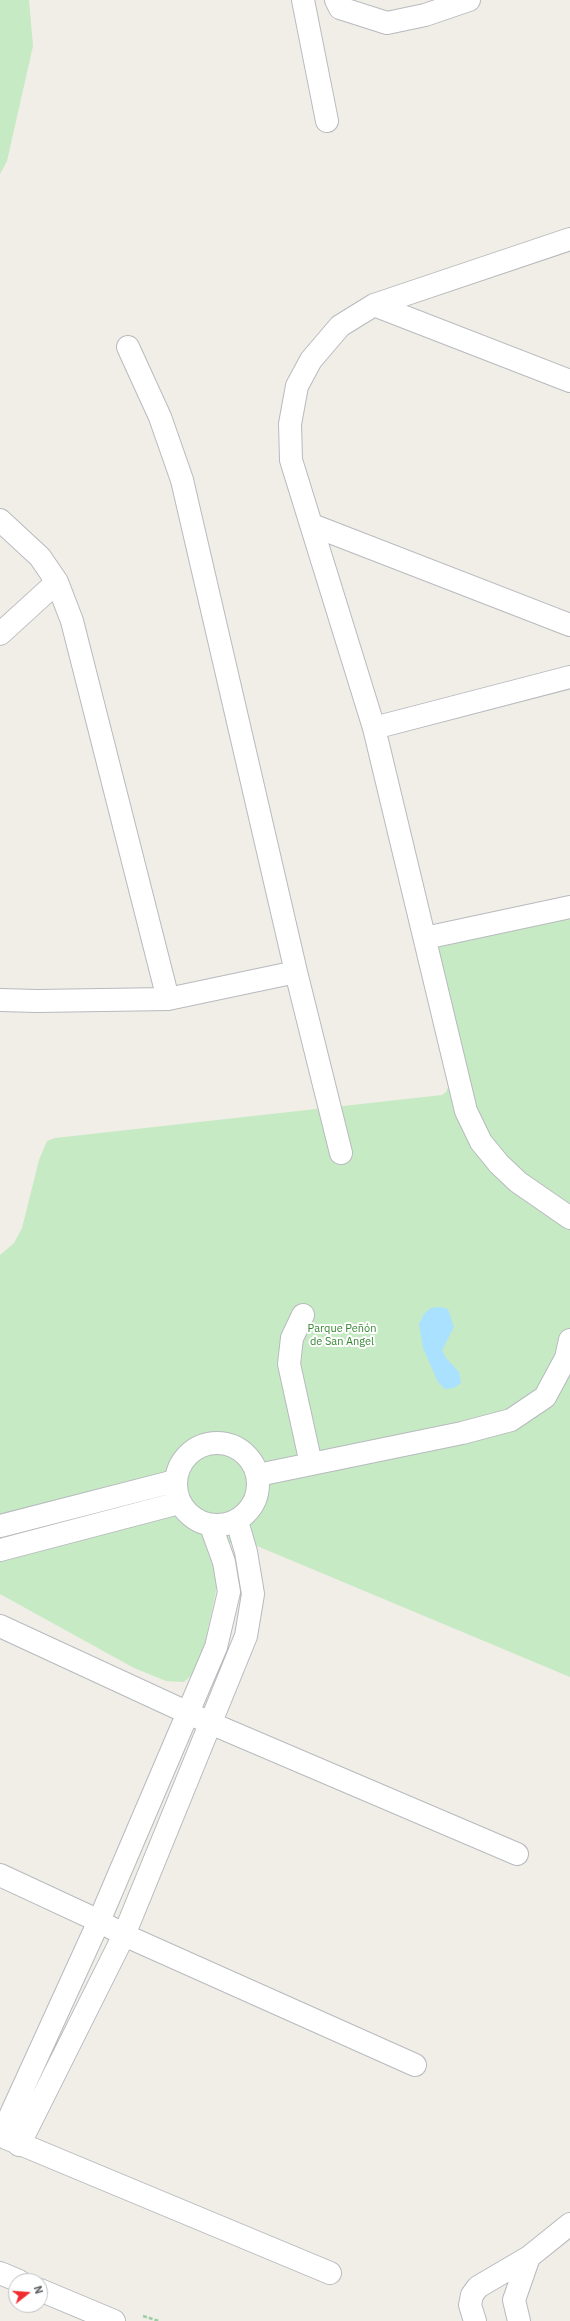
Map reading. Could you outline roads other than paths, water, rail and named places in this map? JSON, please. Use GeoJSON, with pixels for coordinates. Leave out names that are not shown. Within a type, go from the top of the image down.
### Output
{"type":"FeatureCollection","features":[{"type":"Feature","properties":{"kind":"street"},"geometry":{"type":"LineString","coordinates":[[303,0],[327,121]]}},
{"type":"Feature","properties":{"kind":"street"},"geometry":{"type":"LineString","coordinates":[[336,0],[340,8],[387,23],[425,15],[469,0]]}},
{"type":"Feature","properties":{"kind":"street"},"geometry":{"type":"LineString","coordinates":[[570,239],[374,305],[340,326],[311,360],[297,386],[290,424],[291,460],[374,728],[466,1111],[481,1142],[518,1182],[570,1218]]}},
{"type":"Feature","properties":{"kind":"street"},"geometry":{"type":"LineString","coordinates":[[374,305],[570,381]]}},
{"type":"Feature","properties":{"kind":"street"},"geometry":{"type":"LineString","coordinates":[[128,347],[160,417],[182,480],[296,972],[341,1153]]}},
{"type":"Feature","properties":{"kind":"street"},"geometry":{"type":"LineString","coordinates":[[0,520],[40,557],[57,582],[72,620],[168,999]]}},
{"type":"Feature","properties":{"kind":"street"},"geometry":{"type":"LineString","coordinates":[[312,525],[570,625]]}},
{"type":"Feature","properties":{"kind":"street"},"geometry":{"type":"LineString","coordinates":[[0,634],[57,582]]}},
{"type":"Feature","properties":{"kind":"street"},"geometry":{"type":"LineString","coordinates":[[374,728],[570,677]]}},
{"type":"Feature","properties":{"kind":"street"},"geometry":{"type":"LineString","coordinates":[[425,938],[570,906]]}},
{"type":"Feature","properties":{"kind":"street"},"geometry":{"type":"LineString","coordinates":[[0,1000],[37,1001],[168,999],[296,972]]}},
{"type":"Feature","properties":{"kind":"street"},"geometry":{"type":"LineString","coordinates":[[303,1315],[292,1338],[289,1364],[311,1464]]}},
{"type":"Feature","properties":{"kind":"street"},"geometry":{"type":"LineString","coordinates":[[258,1475],[462,1433],[511,1420],[545,1397],[566,1358],[570,1340]]}},
{"type":"Feature","properties":{"kind":"street"},"geometry":{"type":"LineString","coordinates":[[226,1443],[247,1454],[258,1475],[258,1493],[250,1510],[237,1521],[210,1526],[192,1518],[179,1503],[175,1481],[184,1458],[203,1444],[226,1443]]}},
{"type":"Feature","properties":{"kind":"street"},"geometry":{"type":"LineString","coordinates":[[0,1526],[175,1481]]}},
{"type":"Feature","properties":{"kind":"street"},"geometry":{"type":"LineString","coordinates":[[0,1550],[179,1503]]}},
{"type":"Feature","properties":{"kind":"street"},"geometry":{"type":"LineString","coordinates":[[7,2139],[124,1936],[246,1636],[253,1594],[246,1552],[237,1521]]}},
{"type":"Feature","properties":{"kind":"street"},"geometry":{"type":"LineString","coordinates":[[7,2139],[187,1712],[216,1647],[230,1592],[224,1562],[210,1526]]}},
{"type":"Feature","properties":{"kind":"street"},"geometry":{"type":"LineString","coordinates":[[0,1626],[210,1723],[518,1854]]}},
{"type":"Feature","properties":{"kind":"street"},"geometry":{"type":"LineString","coordinates":[[0,1875],[99,1921],[124,1936],[416,2065]]}},
{"type":"Feature","properties":{"kind":"street"},"geometry":{"type":"LineString","coordinates":[[7,2139],[330,2273]]}},
{"type":"Feature","properties":{"kind":"street"},"geometry":{"type":"LineString","coordinates":[[475,2321],[470,2305],[472,2295],[478,2287],[529,2257],[570,2224]]}},
{"type":"Feature","properties":{"kind":"street"},"geometry":{"type":"LineString","coordinates":[[519,2321],[514,2300],[529,2257]]}},
{"type":"Feature","properties":{"kind":"street"},"geometry":{"type":"LineString","coordinates":[[48,2293],[114,2321]]}},
{"type":"Feature","properties":{"kind":"water"},"geometry":{"type":"Polygon","coordinates":[[[440,1307],[448,1309],[454,1327],[442,1350],[446,1358],[459,1372],[461,1383],[454,1388],[445,1389],[438,1382],[423,1348],[419,1324],[424,1314],[431,1308],[440,1307]]]}},
{"type":"Feature","properties":{"kind":"park label","name":"Parque Peñón de San Angel"},"geometry":{"type":"Point","coordinates":[342,1335]}}]}
